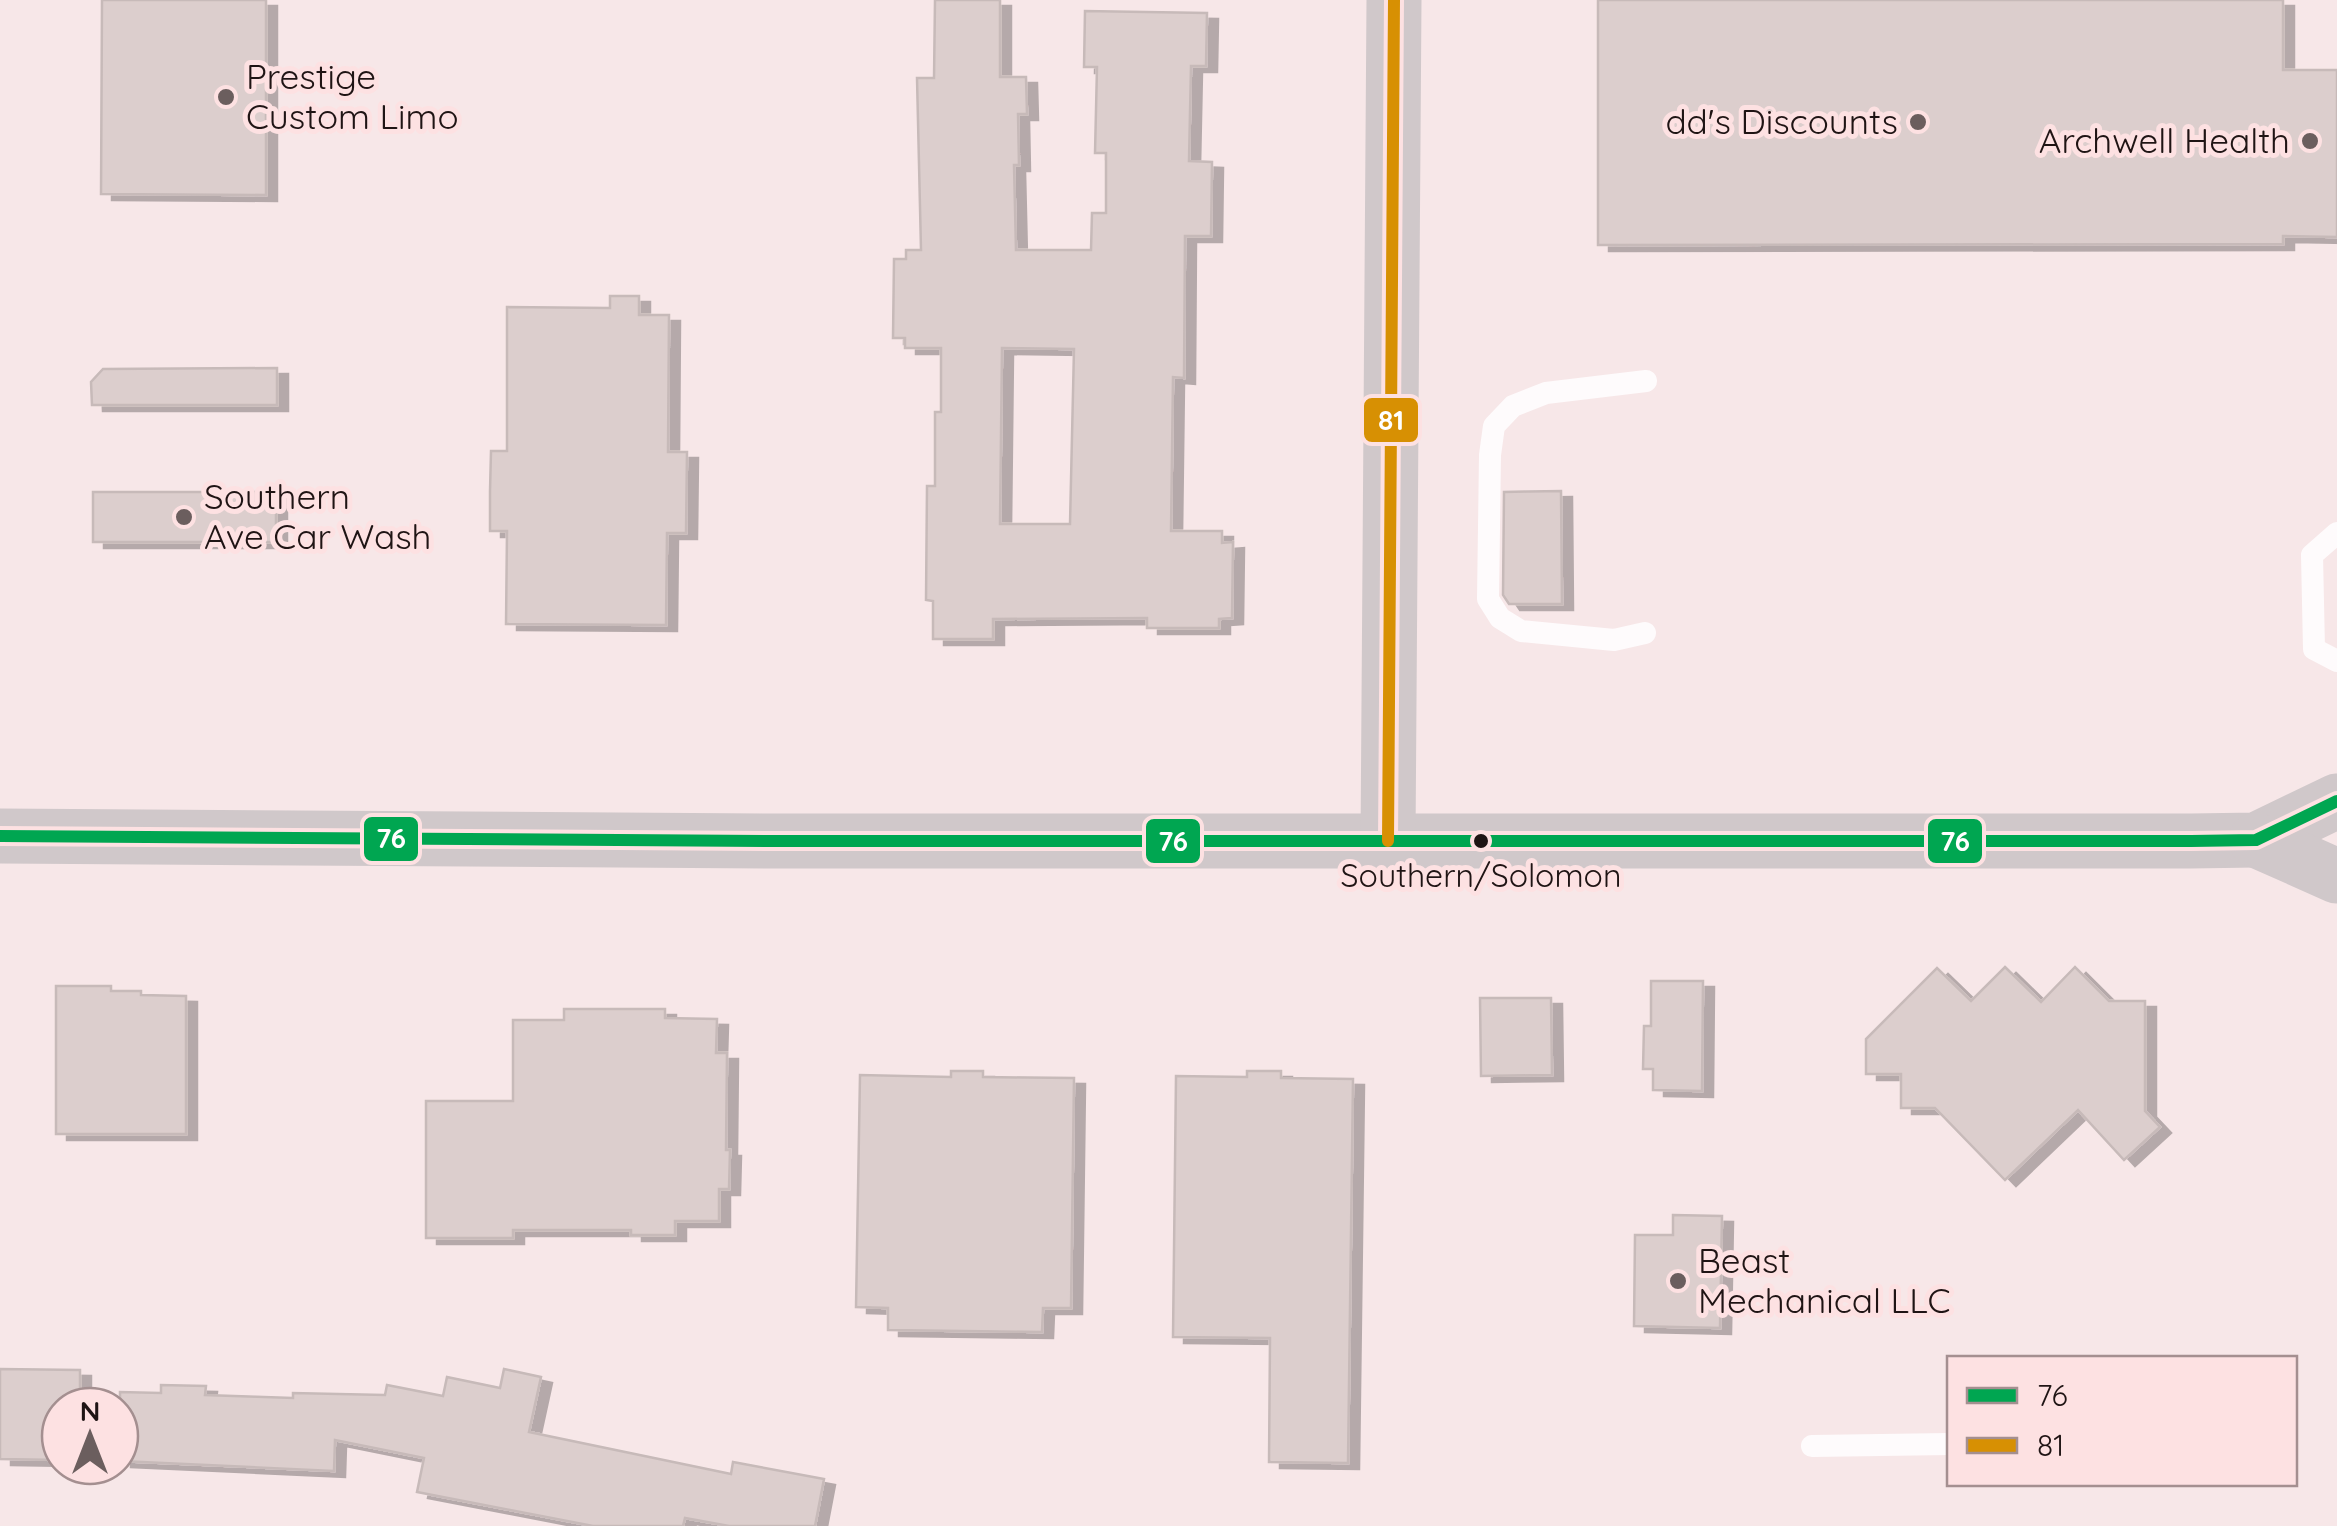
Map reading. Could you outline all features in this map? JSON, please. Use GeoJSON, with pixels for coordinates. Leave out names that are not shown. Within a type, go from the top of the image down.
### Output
{"type":"FeatureCollection","features":[{"type":"Feature","properties":{"kind":"main road"},"geometry":{"type":"LineString","coordinates":[[1388,842],[1394,0]]}},
{"type":"Feature","properties":{"kind":"main road"},"geometry":{"type":"LineString","coordinates":[[2256,840],[2337,801]]}},
{"type":"Feature","properties":{"kind":"main road"},"geometry":{"type":"LineString","coordinates":[[0,836],[1388,842],[2256,840],[2337,876]]}},
{"type":"Feature","properties":{"kind":"lane"},"geometry":{"type":"LineString","coordinates":[[1645,633],[1614,640],[1521,632],[1500,618],[1488,599],[1488,581],[1494,426],[1513,406],[1546,393],[1646,381]]}},
{"type":"Feature","properties":{"kind":"lane"},"geometry":{"type":"LineString","coordinates":[[2337,533],[2312,554],[2312,625],[2314,649],[2337,661]]}},
{"type":"Feature","properties":{"kind":"lane"},"geometry":{"type":"LineString","coordinates":[[1812,1446],[1947,1444]]}},
{"type":"Feature","properties":{"kind":"building"},"geometry":{"type":"Polygon","coordinates":[[[102,0],[266,0],[266,195],[101,194],[102,0]]]}},
{"type":"Feature","properties":{"kind":"building"},"geometry":{"type":"Polygon","coordinates":[[[935,0],[1000,0],[1000,77],[1026,77],[1027,114],[1018,114],[1019,165],[1014,165],[1016,250],[1091,250],[1092,213],[1106,213],[1106,153],[1095,153],[1097,67],[1084,67],[1085,11],[1207,13],[1206,66],[1191,66],[1189,161],[1212,162],[1211,236],[1185,236],[1184,378],[1173,377],[1171,531],[1222,531],[1222,543],[1233,542],[1232,618],[1219,619],[1219,628],[1147,628],[1147,618],[993,619],[993,639],[933,639],[933,601],[926,600],[927,486],[935,486],[935,412],[941,412],[941,348],[905,348],[905,338],[893,338],[894,259],[906,259],[906,250],[921,250],[917,78],[934,78],[935,0]],[[1002,348],[1000,524],[1070,524],[1074,349],[1002,348]]]}},
{"type":"Feature","properties":{"kind":"building"},"geometry":{"type":"Polygon","coordinates":[[[1598,0],[2283,0],[2283,70],[2337,70],[2337,237],[2283,236],[2283,244],[1598,245],[1598,0]]]}},
{"type":"Feature","properties":{"kind":"building"},"geometry":{"type":"Polygon","coordinates":[[[610,296],[639,296],[639,315],[669,315],[668,452],[687,452],[686,533],[667,533],[666,625],[506,624],[507,531],[490,531],[490,491],[491,451],[507,451],[507,307],[610,308],[610,296]]]}},
{"type":"Feature","properties":{"kind":"building"},"geometry":{"type":"Polygon","coordinates":[[[277,368],[277,405],[92,405],[91,382],[103,369],[277,368]]]}},
{"type":"Feature","properties":{"kind":"building"},"geometry":{"type":"Polygon","coordinates":[[[1561,491],[1562,604],[1509,604],[1503,595],[1504,492],[1561,491]]]}},
{"type":"Feature","properties":{"kind":"building","name":"Southern Ave Car Wash"},"geometry":{"type":"Polygon","coordinates":[[[93,492],[276,492],[276,542],[93,542],[93,492]]]}},
{"type":"Feature","properties":{"kind":"building"},"geometry":{"type":"Polygon","coordinates":[[[2005,967],[2041,1002],[2075,967],[2109,1001],[2145,1001],[2145,1111],[2160,1127],[2124,1160],[2078,1110],[2005,1180],[1935,1108],[1901,1108],[1901,1074],[1866,1074],[1866,1039],[1937,968],[1971,1001],[2005,967]]]}},
{"type":"Feature","properties":{"kind":"building"},"geometry":{"type":"Polygon","coordinates":[[[1651,981],[1703,981],[1702,1091],[1653,1090],[1653,1069],[1643,1069],[1644,1026],[1651,1026],[1651,981]]]}},
{"type":"Feature","properties":{"kind":"building"},"geometry":{"type":"Polygon","coordinates":[[[56,986],[111,986],[111,991],[141,991],[141,995],[186,996],[186,1134],[56,1134],[56,986]]]}},
{"type":"Feature","properties":{"kind":"building"},"geometry":{"type":"Polygon","coordinates":[[[1480,998],[1551,998],[1552,1075],[1481,1076],[1480,998]]]}},
{"type":"Feature","properties":{"kind":"building"},"geometry":{"type":"Polygon","coordinates":[[[564,1009],[665,1009],[665,1018],[717,1019],[716,1053],[727,1053],[726,1150],[730,1150],[729,1189],[719,1189],[719,1221],[675,1221],[675,1235],[631,1235],[631,1230],[513,1230],[513,1238],[426,1238],[426,1101],[513,1101],[513,1020],[564,1020],[564,1009]]]}},
{"type":"Feature","properties":{"kind":"building"},"geometry":{"type":"Polygon","coordinates":[[[951,1071],[983,1071],[983,1077],[1074,1078],[1071,1308],[1043,1308],[1042,1332],[888,1330],[888,1308],[856,1307],[860,1075],[951,1077],[951,1071]]]}},
{"type":"Feature","properties":{"kind":"building"},"geometry":{"type":"Polygon","coordinates":[[[1247,1071],[1281,1071],[1281,1078],[1353,1079],[1348,1463],[1269,1462],[1270,1338],[1173,1337],[1176,1076],[1247,1077],[1247,1071]]]}},
{"type":"Feature","properties":{"kind":"building","name":"Beast Mechanical LLC"},"geometry":{"type":"Polygon","coordinates":[[[1673,1215],[1722,1216],[1720,1328],[1634,1326],[1635,1235],[1673,1235],[1673,1215]]]}},
{"type":"Feature","properties":{"kind":"building"},"geometry":{"type":"Polygon","coordinates":[[[0,1369],[80,1370],[80,1386],[40,1386],[40,1460],[0,1459],[0,1369]]]}},
{"type":"Feature","properties":{"kind":"building"},"geometry":{"type":"Polygon","coordinates":[[[504,1369],[541,1377],[529,1432],[731,1474],[733,1462],[824,1479],[815,1526],[729,1526],[685,1518],[683,1526],[593,1526],[417,1492],[424,1458],[335,1440],[334,1471],[140,1462],[140,1392],[161,1393],[161,1385],[206,1386],[205,1395],[293,1398],[293,1393],[385,1395],[387,1385],[443,1396],[447,1377],[500,1388],[504,1369]]]}},
{"type":"Feature","properties":{"kind":"transit line","name":"81"},"geometry":{"type":"LineString","coordinates":[[1388,841],[1394,0]]}},
{"type":"Feature","properties":{"kind":"transit line","name":"76"},"geometry":{"type":"LineString","coordinates":[[0,836],[768,841],[2191,841],[2256,840],[2337,801]]}},
{"type":"Feature","properties":{"kind":"place","name":"Prestige Custom Limo"},"geometry":{"type":"Point","coordinates":[226,97]}},
{"type":"Feature","properties":{"kind":"place","name":"dd's Discounts"},"geometry":{"type":"Point","coordinates":[1918,122]}},
{"type":"Feature","properties":{"kind":"place","name":"Archwell Health"},"geometry":{"type":"Point","coordinates":[2310,141]}},
{"type":"Feature","properties":{"kind":"place","name":"Southern Ave Car Wash"},"geometry":{"type":"Point","coordinates":[184,517]}},
{"type":"Feature","properties":{"kind":"place","name":"Southern/Solomon"},"geometry":{"type":"Point","coordinates":[1481,841]}},
{"type":"Feature","properties":{"kind":"place","name":"Beast Mechanical LLC"},"geometry":{"type":"Point","coordinates":[1678,1281]}}]}
